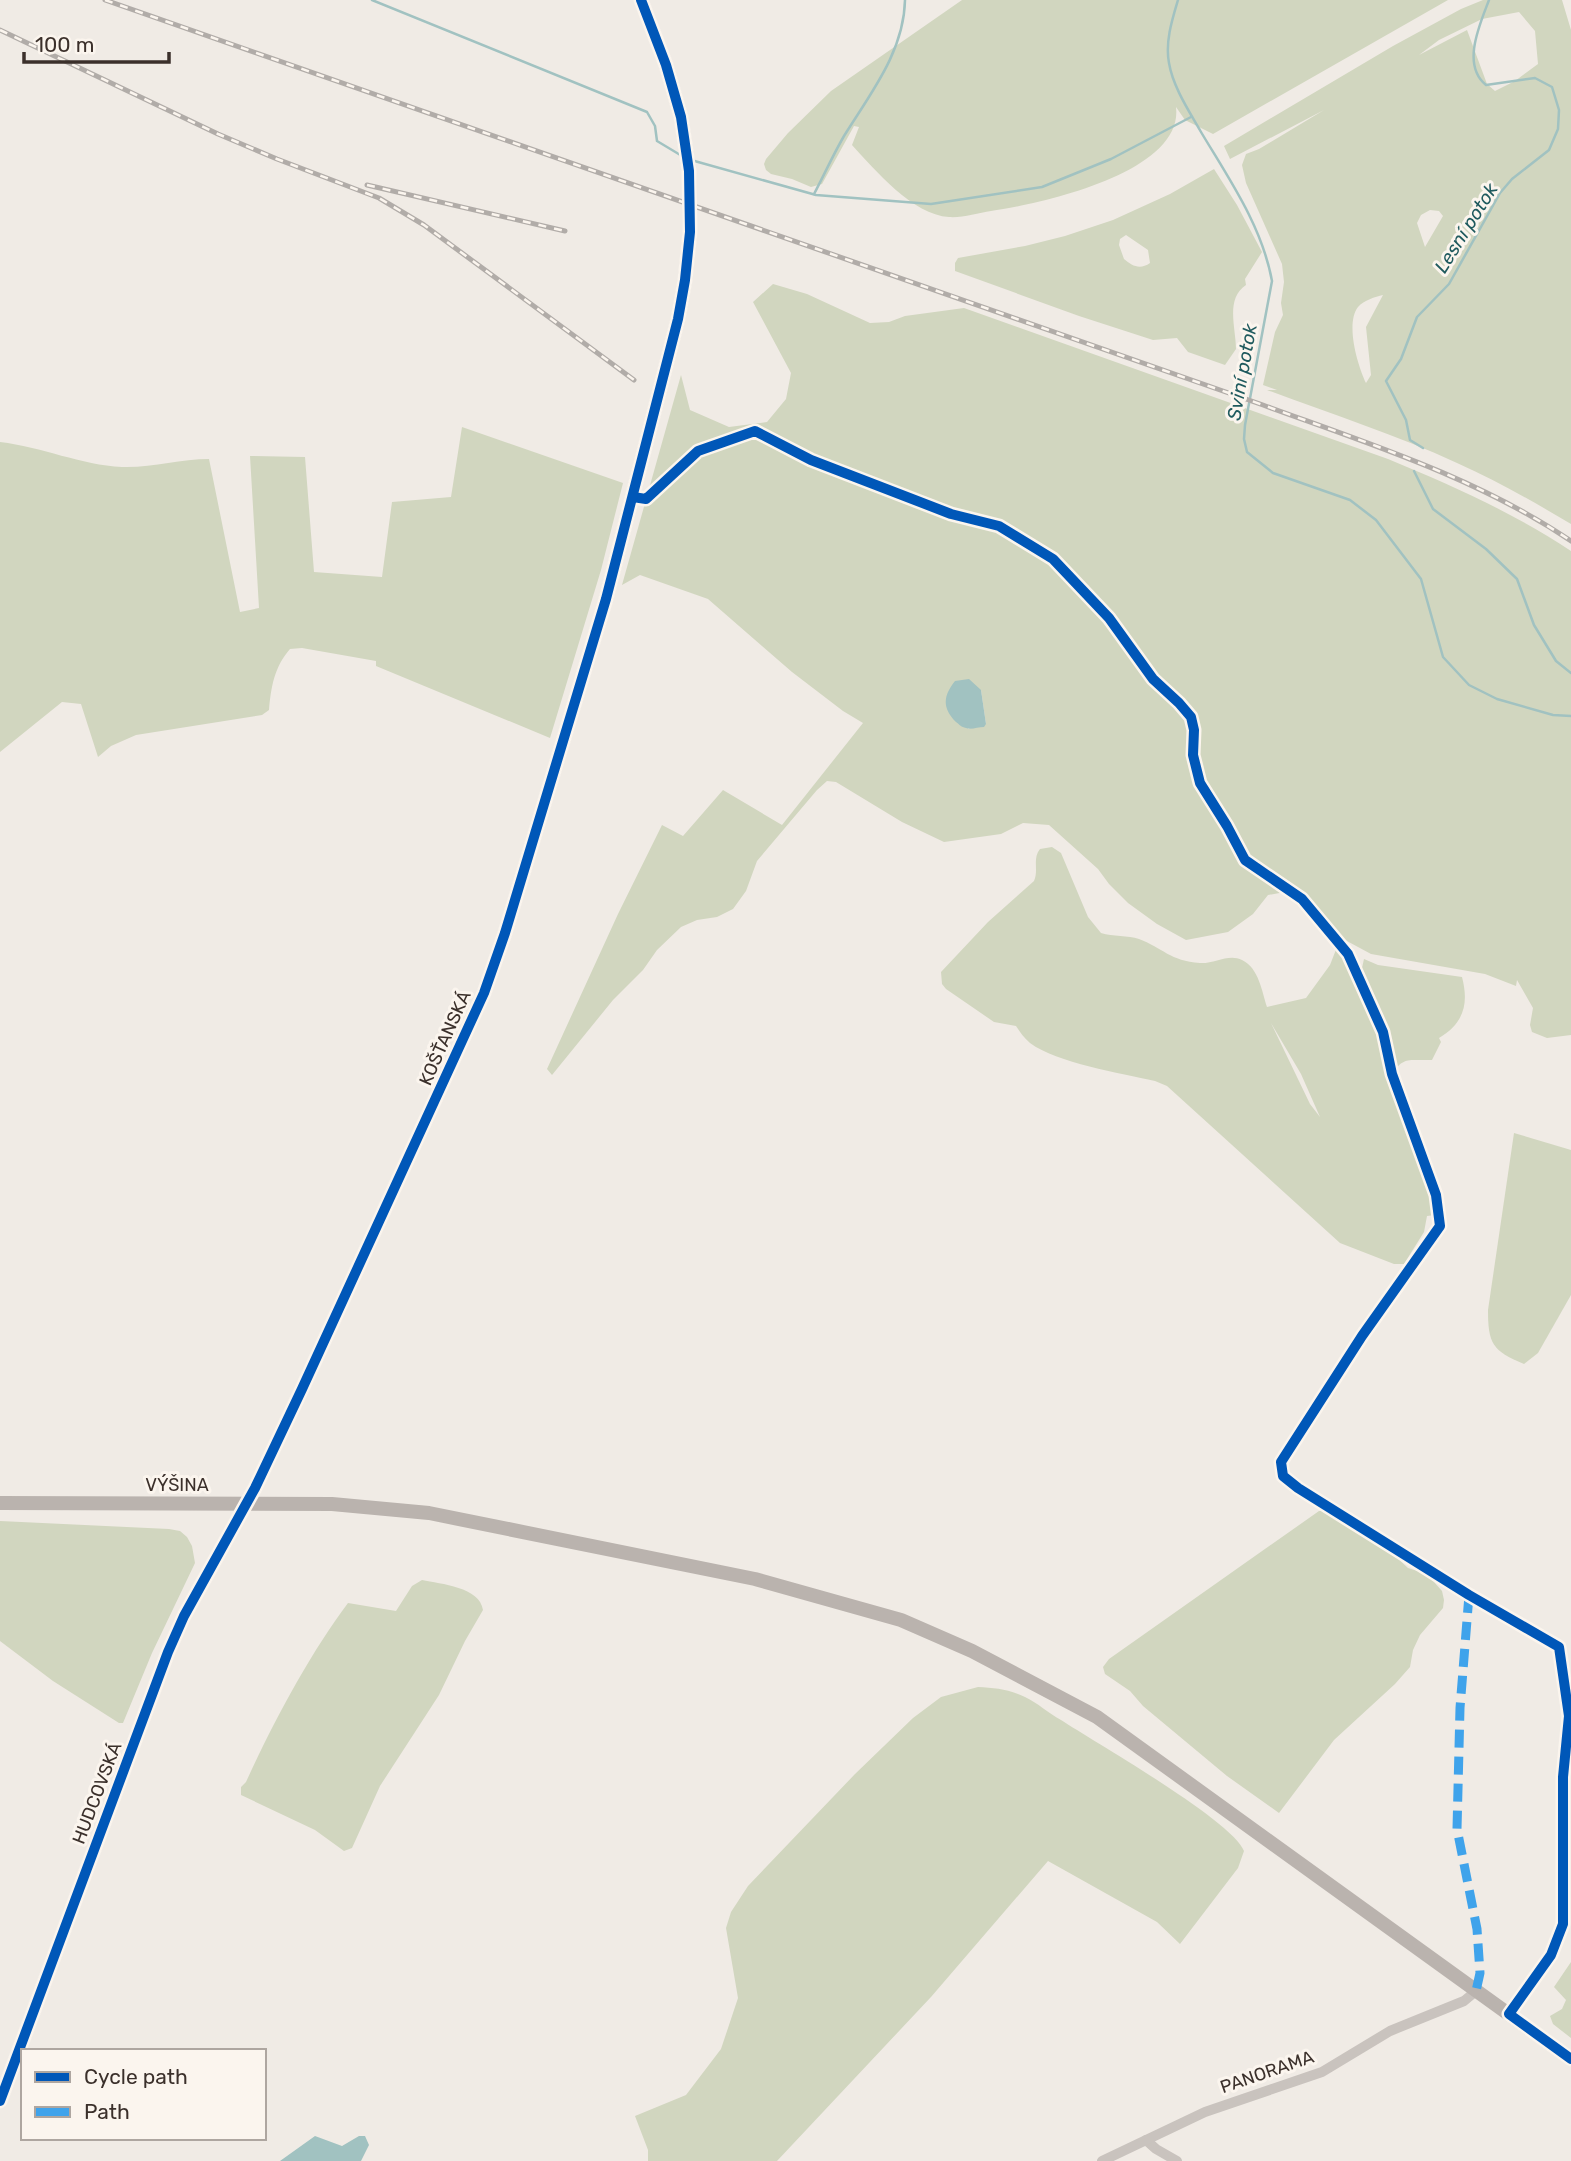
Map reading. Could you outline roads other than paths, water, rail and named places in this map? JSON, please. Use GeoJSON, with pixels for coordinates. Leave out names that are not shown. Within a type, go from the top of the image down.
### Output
{"type":"FeatureCollection","features":[{"type":"Feature","properties":{"kind":"street","name":"KOŠŤANSKÁ"},"geometry":{"type":"LineString","coordinates":[[245,1505],[302,1389],[484,993],[505,933],[616,562],[678,319],[688,258],[691,215],[686,149],[674,94],[641,0]]}},
{"type":"Feature","properties":{"kind":"street","name":"VÝŠINA"},"geometry":{"type":"LineString","coordinates":[[0,1503],[355,1505],[438,1514],[737,1575],[857,1606],[916,1625],[1041,1686],[1097,1717],[1571,2059]]}},
{"type":"Feature","properties":{"kind":"street","name":"HUDCOVSKÁ"},"geometry":{"type":"LineString","coordinates":[[0,2101],[168,1652],[184,1616],[245,1505]]}},
{"type":"Feature","properties":{"kind":"street","name":"PANORAMA"},"geometry":{"type":"LineString","coordinates":[[1102,2161],[1205,2112],[1322,2073],[1382,2035],[1464,2001],[1476,1990]]}},
{"type":"Feature","properties":{"kind":"street"},"geometry":{"type":"LineString","coordinates":[[1146,2140],[1177,2161]]}},
{"type":"Feature","properties":{"kind":"water"},"geometry":{"type":"Polygon","coordinates":[[[969,679],[981,690],[986,724],[984,727],[970,729],[962,726],[951,717],[946,707],[946,697],[955,681],[969,679]]]}},
{"type":"Feature","properties":{"kind":"water"},"geometry":{"type":"Polygon","coordinates":[[[315,2136],[342,2146],[359,2136],[365,2136],[369,2145],[361,2161],[280,2161],[315,2136]]]}},
{"type":"Feature","properties":{"kind":"waterway"},"geometry":{"type":"LineString","coordinates":[[372,0],[647,112],[655,126],[657,141],[682,156]]}},
{"type":"Feature","properties":{"kind":"waterway"},"geometry":{"type":"LineString","coordinates":[[814,194],[840,143],[892,55],[899,37],[905,0]]}},
{"type":"Feature","properties":{"kind":"waterway","name":"Sviní potok"},"geometry":{"type":"LineString","coordinates":[[1178,0],[1168,47],[1174,81],[1253,222],[1272,281],[1245,425],[1247,452],[1273,473],[1350,500],[1376,520],[1421,579],[1443,657],[1469,685],[1497,699],[1553,715],[1571,716]]}},
{"type":"Feature","properties":{"kind":"waterway","name":"Lesní potok"},"geometry":{"type":"LineString","coordinates":[[1423,448],[1410,440],[1406,420],[1386,381],[1401,359],[1417,317],[1449,284],[1500,193],[1512,179],[1549,150],[1558,129],[1559,110],[1552,87],[1535,78],[1486,85],[1479,77],[1475,67],[1475,44],[1489,0]]}},
{"type":"Feature","properties":{"kind":"waterway"},"geometry":{"type":"LineString","coordinates":[[691,160],[816,195],[931,204],[1042,187],[1111,159],[1191,117]]}},
{"type":"Feature","properties":{"kind":"waterway","name":"Lesní potok"},"geometry":{"type":"LineString","coordinates":[[1414,471],[1433,509],[1486,549],[1517,579],[1534,625],[1556,661],[1571,673]]}},
{"type":"Feature","properties":{"kind":"railway"},"geometry":{"type":"LineString","coordinates":[[105,0],[1342,433],[1460,480],[1571,541]]}},
{"type":"Feature","properties":{"kind":"railway"},"geometry":{"type":"LineString","coordinates":[[0,30],[218,134],[379,198],[424,225],[634,380]]}},
{"type":"Feature","properties":{"kind":"railway"},"geometry":{"type":"LineString","coordinates":[[367,185],[565,231]]}}]}
